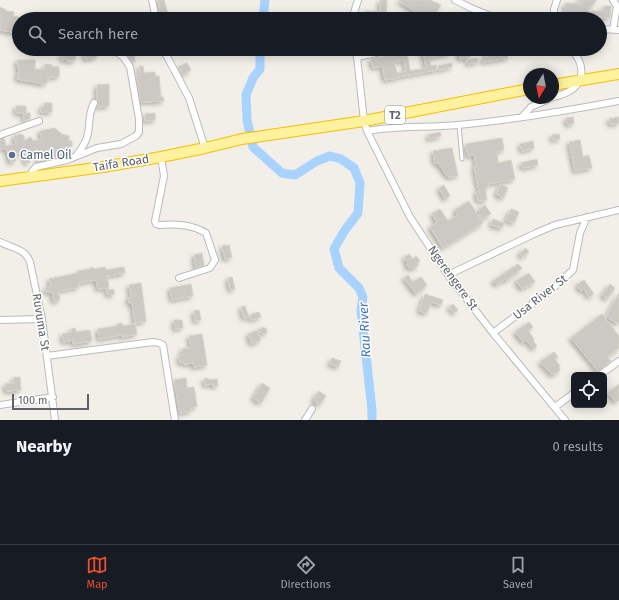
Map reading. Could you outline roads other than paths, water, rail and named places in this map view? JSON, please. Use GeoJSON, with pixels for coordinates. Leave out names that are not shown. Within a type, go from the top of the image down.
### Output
{"type":"FeatureCollection","features":[{"type":"Feature","properties":{"kind":"highway"},"geometry":{"type":"LineString","coordinates":[[559,84],[619,74]]}},
{"type":"Feature","properties":{"kind":"highway","name":"T2"},"geometry":{"type":"LineString","coordinates":[[364,121],[523,90]]}},
{"type":"Feature","properties":{"kind":"highway","name":"Taifa Road"},"geometry":{"type":"LineString","coordinates":[[0,181],[161,157],[242,139],[364,121]]}},
{"type":"Feature","properties":{"kind":"street"},"geometry":{"type":"LineString","coordinates":[[152,0],[155,12]]}},
{"type":"Feature","properties":{"kind":"street"},"geometry":{"type":"LineString","coordinates":[[354,12],[358,0]]}},
{"type":"Feature","properties":{"kind":"street"},"geometry":{"type":"LineString","coordinates":[[455,0],[481,12]]}},
{"type":"Feature","properties":{"kind":"street"},"geometry":{"type":"LineString","coordinates":[[554,12],[557,0]]}},
{"type":"Feature","properties":{"kind":"street"},"geometry":{"type":"LineString","coordinates":[[614,0],[617,6],[616,30]]}},
{"type":"Feature","properties":{"kind":"street"},"geometry":{"type":"LineString","coordinates":[[29,177],[36,167],[76,156],[97,148],[121,144],[136,136],[139,132],[139,119],[130,66],[122,56]]}},
{"type":"Feature","properties":{"kind":"street"},"geometry":{"type":"LineString","coordinates":[[166,56],[184,86],[206,148]]}},
{"type":"Feature","properties":{"kind":"street"},"geometry":{"type":"LineString","coordinates":[[357,57],[362,56]]}},
{"type":"Feature","properties":{"kind":"street"},"geometry":{"type":"LineString","coordinates":[[559,95],[568,92],[581,80],[582,68],[577,56]]}},
{"type":"Feature","properties":{"kind":"street","name":"Ngerengere St"},"geometry":{"type":"LineString","coordinates":[[357,57],[364,121],[367,131],[410,217],[448,275],[493,333],[565,420]]}},
{"type":"Feature","properties":{"kind":"street"},"geometry":{"type":"LineString","coordinates":[[367,131],[387,127],[459,125],[522,118],[619,101]]}},
{"type":"Feature","properties":{"kind":"street"},"geometry":{"type":"LineString","coordinates":[[76,156],[86,142],[88,135],[89,113],[94,104]]}},
{"type":"Feature","properties":{"kind":"street"},"geometry":{"type":"LineString","coordinates":[[522,118],[531,107],[538,104]]}},
{"type":"Feature","properties":{"kind":"street"},"geometry":{"type":"LineString","coordinates":[[0,135],[39,122]]}},
{"type":"Feature","properties":{"kind":"street"},"geometry":{"type":"LineString","coordinates":[[161,157],[164,176],[155,221],[156,224],[184,225],[198,228],[206,233],[215,260],[210,268],[179,278]]}},
{"type":"Feature","properties":{"kind":"street"},"geometry":{"type":"LineString","coordinates":[[448,275],[555,225],[619,210]]}},
{"type":"Feature","properties":{"kind":"street","name":"Usa River St"},"geometry":{"type":"LineString","coordinates":[[493,333],[552,289],[572,270],[580,233],[587,217]]}},
{"type":"Feature","properties":{"kind":"street","name":"Ruvuma St"},"geometry":{"type":"LineString","coordinates":[[0,242],[19,249],[28,256],[42,319],[55,420]]}},
{"type":"Feature","properties":{"kind":"street"},"geometry":{"type":"LineString","coordinates":[[0,320],[42,319]]}},
{"type":"Feature","properties":{"kind":"street"},"geometry":{"type":"LineString","coordinates":[[46,356],[115,346],[153,342],[159,343],[163,345],[175,420]]}},
{"type":"Feature","properties":{"kind":"street"},"geometry":{"type":"LineString","coordinates":[[604,372],[619,361]]}},
{"type":"Feature","properties":{"kind":"street"},"geometry":{"type":"LineString","coordinates":[[555,407],[571,396]]}},
{"type":"Feature","properties":{"kind":"street"},"geometry":{"type":"LineString","coordinates":[[0,405],[53,397]]}},
{"type":"Feature","properties":{"kind":"street"},"geometry":{"type":"LineString","coordinates":[[305,420],[312,409]]}},
{"type":"Feature","properties":{"kind":"lane"},"geometry":{"type":"LineString","coordinates":[[459,125],[462,159]]}},
{"type":"Feature","properties":{"kind":"waterway","name":"Rau River"},"geometry":{"type":"LineString","coordinates":[[264,12],[265,0]]}},
{"type":"Feature","properties":{"kind":"waterway","name":"Rau River"},"geometry":{"type":"LineString","coordinates":[[260,56],[260,69],[253,78],[246,95],[247,120],[253,147],[282,173],[295,175],[317,161],[330,156],[341,159],[354,168],[360,183],[358,213],[345,230],[334,249],[339,268],[359,288],[363,297],[361,310],[372,420]]}},
{"type":"Feature","properties":{"kind":"place","name":"Camel Oil"},"geometry":{"type":"Point","coordinates":[12,155]}}]}
